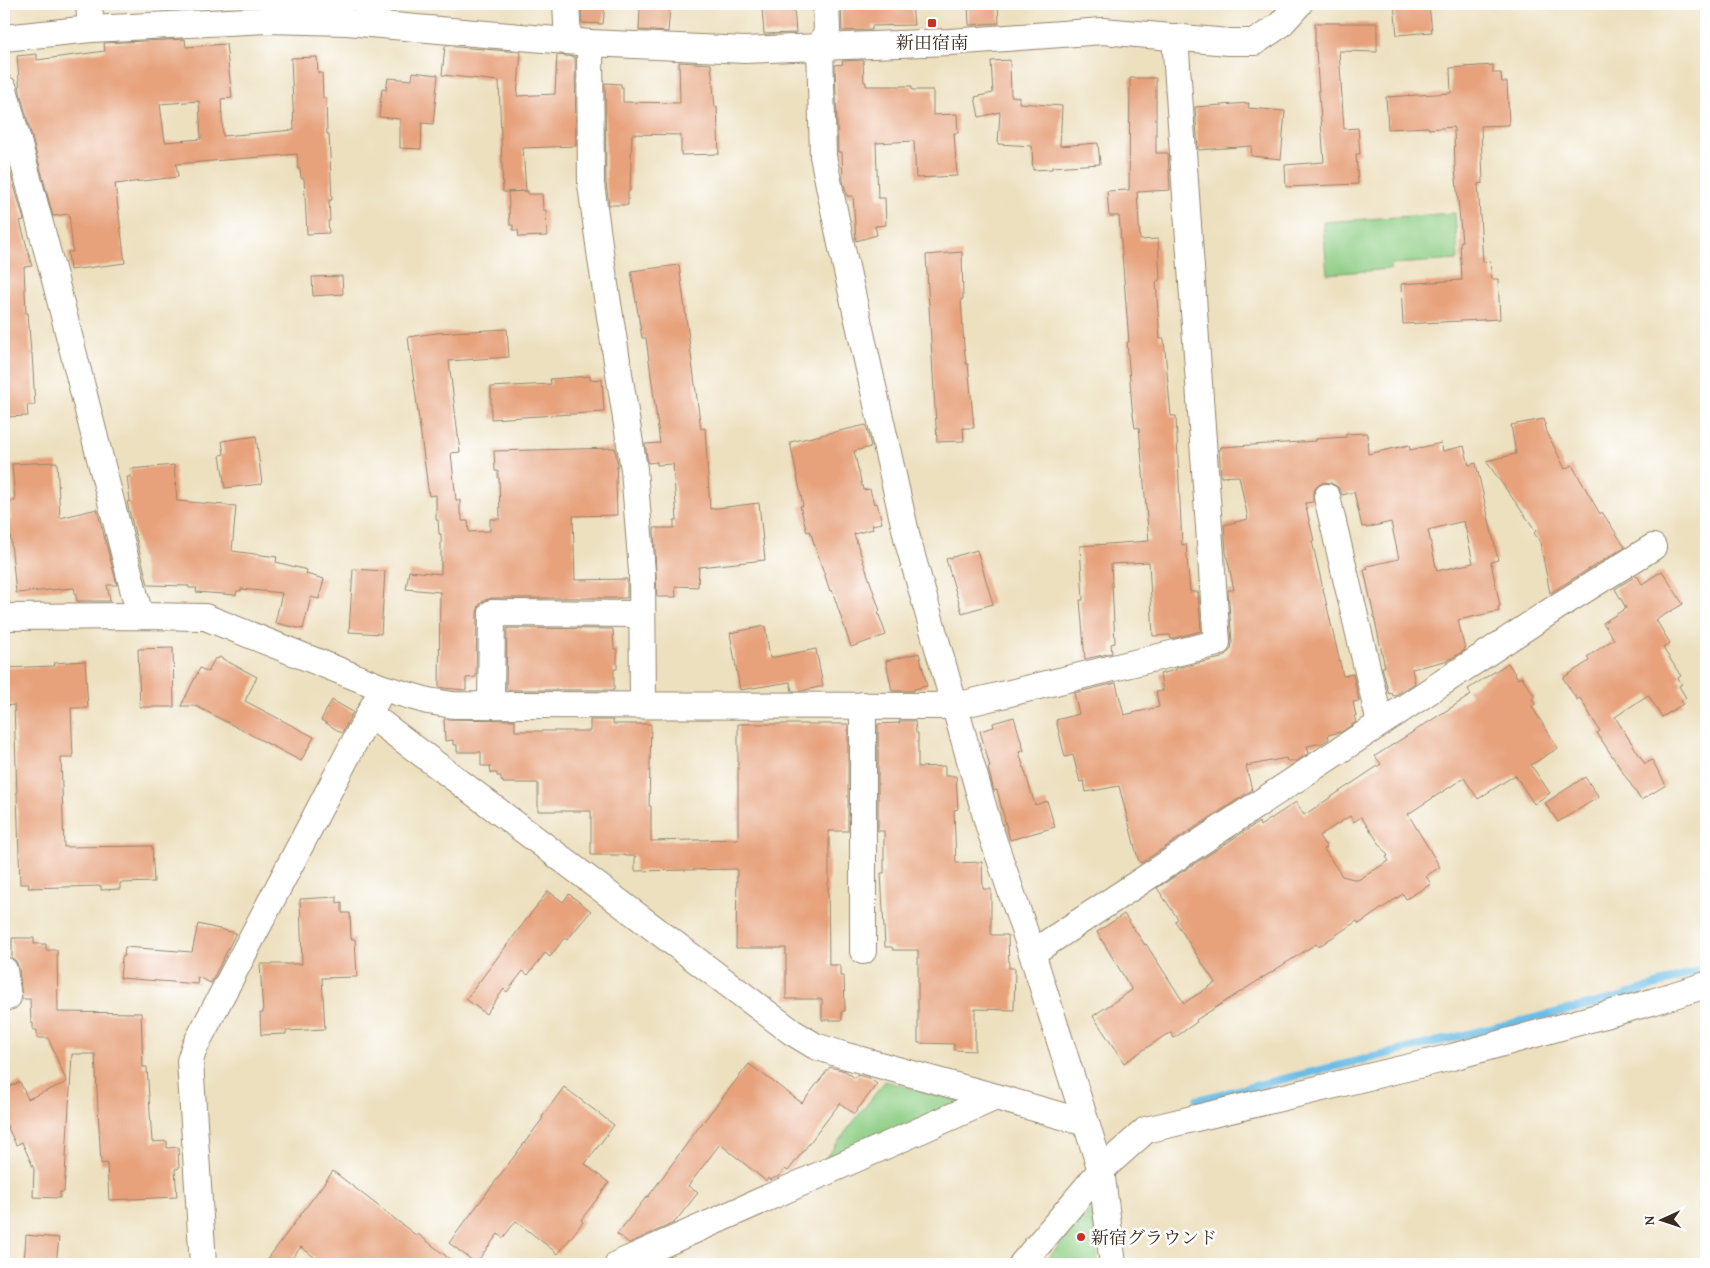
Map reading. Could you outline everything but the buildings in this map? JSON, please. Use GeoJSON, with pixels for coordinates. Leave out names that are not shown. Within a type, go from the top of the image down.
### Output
{"type":"FeatureCollection","features":[{"type":"Feature","properties":{"kind":"street"},"geometry":{"type":"LineString","coordinates":[[89,4],[91,30]]}},
{"type":"Feature","properties":{"kind":"street"},"geometry":{"type":"LineString","coordinates":[[566,4],[579,41],[601,259],[634,469],[642,572],[642,704]]}},
{"type":"Feature","properties":{"kind":"street"},"geometry":{"type":"LineString","coordinates":[[826,4],[827,31],[820,48],[823,156],[908,542],[990,827],[1101,1170],[1113,1264]]}},
{"type":"Feature","properties":{"kind":"street"},"geometry":{"type":"LineString","coordinates":[[4,38],[91,30],[266,20],[347,22],[579,41],[745,50],[950,42],[1103,30],[1228,42],[1254,42],[1280,25],[1299,4]]}},
{"type":"Feature","properties":{"kind":"street"},"geometry":{"type":"LineString","coordinates":[[4,617],[205,617],[383,688],[428,701],[453,705],[956,706],[1217,643],[1175,37]]}},
{"type":"Feature","properties":{"kind":"street"},"geometry":{"type":"LineString","coordinates":[[4,90],[58,290],[140,616]]}},
{"type":"Feature","properties":{"kind":"street"},"geometry":{"type":"LineString","coordinates":[[1327,497],[1380,723]]}},
{"type":"Feature","properties":{"kind":"street"},"geometry":{"type":"LineString","coordinates":[[1032,953],[1560,605],[1653,547]]}},
{"type":"Feature","properties":{"kind":"street"},"geometry":{"type":"LineString","coordinates":[[491,705],[492,613],[642,614]]}},
{"type":"Feature","properties":{"kind":"street"},"geometry":{"type":"LineString","coordinates":[[203,1264],[190,1061],[194,1048],[383,688]]}},
{"type":"Feature","properties":{"kind":"street"},"geometry":{"type":"LineString","coordinates":[[863,705],[863,951]]}},
{"type":"Feature","properties":{"kind":"street"},"geometry":{"type":"LineString","coordinates":[[369,714],[792,1032],[815,1046],[1086,1123]]}},
{"type":"Feature","properties":{"kind":"street"},"geometry":{"type":"LineString","coordinates":[[4,970],[8,997]]}},
{"type":"Feature","properties":{"kind":"street"},"geometry":{"type":"LineString","coordinates":[[1022,1264],[1101,1170],[1146,1130],[1452,1058],[1706,985]]}},
{"type":"Feature","properties":{"kind":"street"},"geometry":{"type":"LineString","coordinates":[[618,1264],[996,1097]]}},
{"type":"Feature","properties":{"kind":"green space"},"geometry":{"type":"Polygon","coordinates":[[[1455,213],[1458,260],[1391,264],[1391,269],[1327,274],[1323,222],[1455,213]]]}},
{"type":"Feature","properties":{"kind":"green space"},"geometry":{"type":"Polygon","coordinates":[[[885,1081],[964,1103],[820,1165],[885,1081]]]}},
{"type":"Feature","properties":{"kind":"green space","name":"新宿グラウンド"},"geometry":{"type":"Polygon","coordinates":[[[1091,1209],[1099,1264],[1043,1264],[1091,1209]]]}},
{"type":"Feature","properties":{"kind":"waterway"},"geometry":{"type":"LineString","coordinates":[[1197,1100],[1617,998],[1706,968]]}},
{"type":"Feature","properties":{"kind":"place","name":"新田宿南"},"geometry":{"type":"Point","coordinates":[932,23]}},
{"type":"Feature","properties":{"kind":"place","name":"新宿グラウンド"},"geometry":{"type":"Point","coordinates":[1081,1237]}}]}
